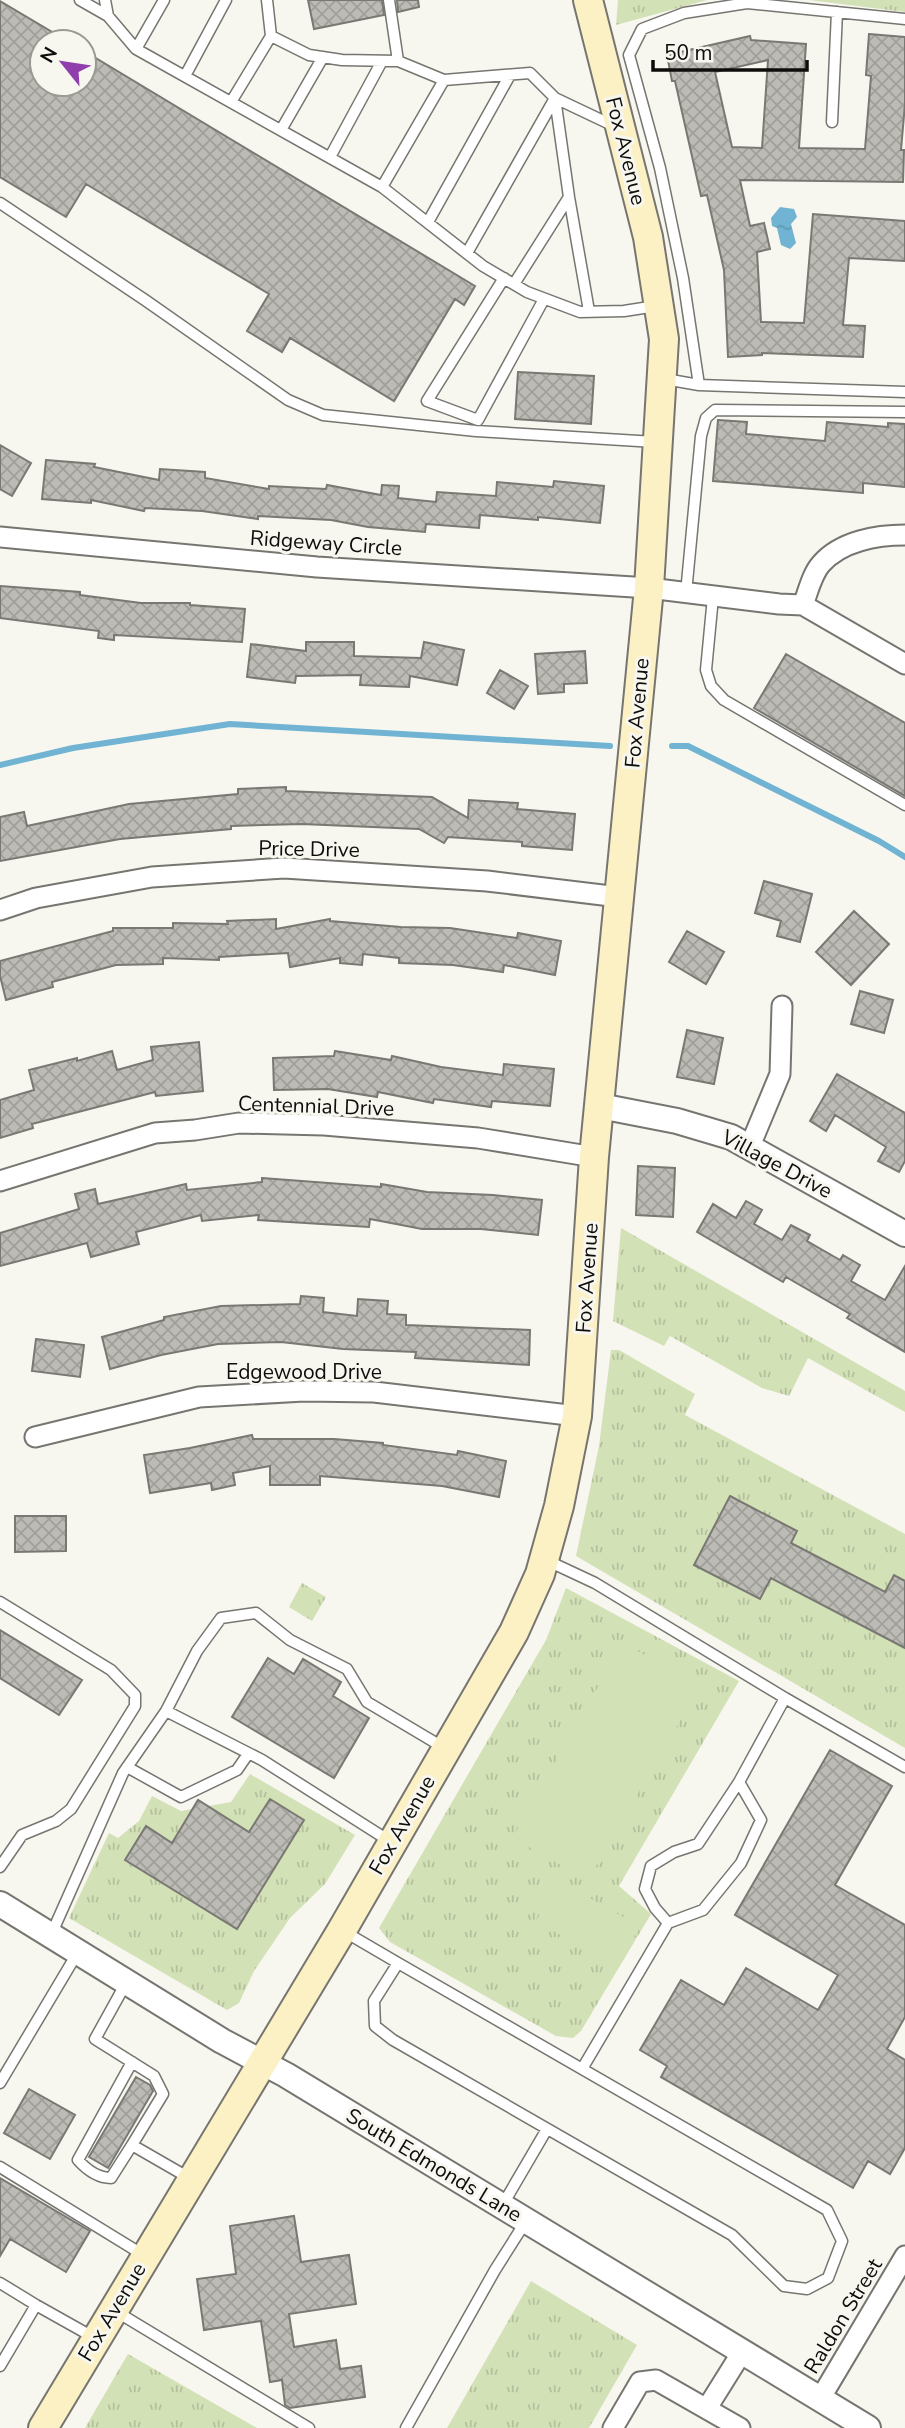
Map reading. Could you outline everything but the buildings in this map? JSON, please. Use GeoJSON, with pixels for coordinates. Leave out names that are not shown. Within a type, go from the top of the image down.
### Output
{"type":"FeatureCollection","features":[{"type":"Feature","properties":{"kind":"main road","name":"Fox Avenue"},"geometry":{"type":"LineString","coordinates":[[43,2428],[342,1930],[514,1632],[545,1560],[559,1506],[577,1416],[594,1157],[649,588],[664,339],[648,237],[641,153],[620,130],[587,0]]}},
{"type":"Feature","properties":{"kind":"street"},"geometry":{"type":"LineString","coordinates":[[905,535],[868,539],[834,554],[821,564],[803,605],[905,664]]}},
{"type":"Feature","properties":{"kind":"street","name":"Ridgeway Circle"},"geometry":{"type":"LineString","coordinates":[[0,537],[317,566],[649,588],[803,605]]}},
{"type":"Feature","properties":{"kind":"street","name":"Price Drive"},"geometry":{"type":"LineString","coordinates":[[0,910],[36,898],[152,877],[284,868],[487,881],[620,897]]}},
{"type":"Feature","properties":{"kind":"street"},"geometry":{"type":"LineString","coordinates":[[750,1146],[780,1074],[782,1006]]}},
{"type":"Feature","properties":{"kind":"street","name":"Village Drive"},"geometry":{"type":"LineString","coordinates":[[600,1106],[716,1131],[750,1146],[905,1234]]}},
{"type":"Feature","properties":{"kind":"street","name":"Centennial Drive"},"geometry":{"type":"LineString","coordinates":[[0,1181],[155,1133],[240,1123],[324,1125],[478,1138],[594,1157]]}},
{"type":"Feature","properties":{"kind":"street","name":"Edgewood Drive"},"geometry":{"type":"LineString","coordinates":[[35,1437],[199,1396],[304,1391],[374,1392],[577,1416]]}},
{"type":"Feature","properties":{"kind":"street","name":"South Edmonds Lane"},"geometry":{"type":"LineString","coordinates":[[0,1904],[868,2428]]}},
{"type":"Feature","properties":{"kind":"street","name":"Raldon Street"},"geometry":{"type":"LineString","coordinates":[[820,2399],[905,2256]]}},
{"type":"Feature","properties":{"kind":"street"},"geometry":{"type":"LineString","coordinates":[[707,2408],[742,2352]]}},
{"type":"Feature","properties":{"kind":"street"},"geometry":{"type":"LineString","coordinates":[[612,2428],[639,2382],[656,2380],[740,2428]]}},
{"type":"Feature","properties":{"kind":"lane"},"geometry":{"type":"LineString","coordinates":[[80,0],[108,16],[136,49],[382,187],[467,253],[527,292],[580,312],[659,306]]}},
{"type":"Feature","properties":{"kind":"lane"},"geometry":{"type":"LineString","coordinates":[[106,0],[108,16]]}},
{"type":"Feature","properties":{"kind":"lane"},"geometry":{"type":"LineString","coordinates":[[136,49],[164,0]]}},
{"type":"Feature","properties":{"kind":"lane"},"geometry":{"type":"LineString","coordinates":[[185,76],[226,0]]}},
{"type":"Feature","properties":{"kind":"lane"},"geometry":{"type":"LineString","coordinates":[[231,102],[271,36],[267,0]]}},
{"type":"Feature","properties":{"kind":"lane"},"geometry":{"type":"LineString","coordinates":[[389,0],[398,61]]}},
{"type":"Feature","properties":{"kind":"lane"},"geometry":{"type":"LineString","coordinates":[[699,385],[683,278],[641,153],[629,55],[642,29],[684,13],[747,3],[905,19]]}},
{"type":"Feature","properties":{"kind":"lane"},"geometry":{"type":"LineString","coordinates":[[832,122],[837,12]]}},
{"type":"Feature","properties":{"kind":"lane"},"geometry":{"type":"LineString","coordinates":[[271,36],[309,55],[398,61],[443,80],[530,73],[555,98],[620,130]]}},
{"type":"Feature","properties":{"kind":"lane"},"geometry":{"type":"LineString","coordinates":[[281,130],[323,57]]}},
{"type":"Feature","properties":{"kind":"lane"},"geometry":{"type":"LineString","coordinates":[[330,157],[382,61]]}},
{"type":"Feature","properties":{"kind":"lane"},"geometry":{"type":"LineString","coordinates":[[428,222],[510,75]]}},
{"type":"Feature","properties":{"kind":"lane"},"geometry":{"type":"LineString","coordinates":[[382,187],[443,80]]}},
{"type":"Feature","properties":{"kind":"lane"},"geometry":{"type":"LineString","coordinates":[[555,98],[589,312]]}},
{"type":"Feature","properties":{"kind":"lane"},"geometry":{"type":"LineString","coordinates":[[467,253],[555,98]]}},
{"type":"Feature","properties":{"kind":"lane"},"geometry":{"type":"LineString","coordinates":[[544,299],[478,420],[427,401],[569,197]]}},
{"type":"Feature","properties":{"kind":"lane"},"geometry":{"type":"LineString","coordinates":[[0,203],[288,400],[323,415],[476,430],[659,442]]}},
{"type":"Feature","properties":{"kind":"lane"},"geometry":{"type":"LineString","coordinates":[[662,379],[699,385],[905,392]]}},
{"type":"Feature","properties":{"kind":"lane"},"geometry":{"type":"LineString","coordinates":[[686,593],[701,436],[706,418],[715,410],[905,412]]}},
{"type":"Feature","properties":{"kind":"lane"},"geometry":{"type":"LineString","coordinates":[[713,597],[706,670],[711,686],[717,693],[743,712],[905,805]]}},
{"type":"Feature","properties":{"kind":"lane"},"geometry":{"type":"LineString","coordinates":[[545,1560],[595,1583],[905,1767]]}},
{"type":"Feature","properties":{"kind":"lane"},"geometry":{"type":"LineString","coordinates":[[0,1602],[111,1670],[135,1695],[135,1706],[71,1809],[56,1821],[22,1835],[0,1867]]}},
{"type":"Feature","properties":{"kind":"lane"},"geometry":{"type":"LineString","coordinates":[[51,1935],[128,1767],[166,1711],[197,1651],[221,1618],[256,1613],[290,1640],[347,1670],[368,1702],[446,1749]]}},
{"type":"Feature","properties":{"kind":"lane"},"geometry":{"type":"LineString","coordinates":[[668,1923],[654,1908],[645,1889],[651,1866],[674,1852],[698,1844],[739,1782],[785,1698]]}},
{"type":"Feature","properties":{"kind":"lane"},"geometry":{"type":"LineString","coordinates":[[166,1711],[248,1754],[392,1843]]}},
{"type":"Feature","properties":{"kind":"lane"},"geometry":{"type":"LineString","coordinates":[[128,1767],[181,1797],[237,1770],[248,1754]]}},
{"type":"Feature","properties":{"kind":"lane"},"geometry":{"type":"LineString","coordinates":[[582,2069],[668,1923],[703,1910],[741,1863],[761,1820],[739,1782]]}},
{"type":"Feature","properties":{"kind":"lane"},"geometry":{"type":"LineString","coordinates":[[342,1930],[827,2210],[842,2241],[828,2278],[807,2289],[784,2286],[732,2235],[393,2040],[376,2026],[374,2001],[398,1963]]}},
{"type":"Feature","properties":{"kind":"lane"},"geometry":{"type":"LineString","coordinates":[[0,2083],[78,1952]]}},
{"type":"Feature","properties":{"kind":"lane"},"geometry":{"type":"LineString","coordinates":[[127,1982],[94,2039],[132,2062],[154,2076],[163,2094],[111,2178],[103,2178],[78,2160],[132,2062]]}},
{"type":"Feature","properties":{"kind":"lane"},"geometry":{"type":"LineString","coordinates":[[502,2206],[547,2129]]}},
{"type":"Feature","properties":{"kind":"lane"},"geometry":{"type":"LineString","coordinates":[[132,2145],[191,2179]]}},
{"type":"Feature","properties":{"kind":"lane"},"geometry":{"type":"LineString","coordinates":[[0,2167],[145,2257]]}},
{"type":"Feature","properties":{"kind":"lane"},"geometry":{"type":"LineString","coordinates":[[406,2428],[495,2270],[526,2221]]}},
{"type":"Feature","properties":{"kind":"lane"},"geometry":{"type":"LineString","coordinates":[[0,2283],[96,2339]]}},
{"type":"Feature","properties":{"kind":"lane"},"geometry":{"type":"LineString","coordinates":[[0,2366],[36,2305]]}},
{"type":"Feature","properties":{"kind":"lane"},"geometry":{"type":"LineString","coordinates":[[113,2309],[309,2428]]}},
{"type":"Feature","properties":{"kind":"green space"},"geometry":{"type":"Polygon","coordinates":[[[618,0],[707,0],[616,25],[618,0]]]}},
{"type":"Feature","properties":{"kind":"green space"},"geometry":{"type":"Polygon","coordinates":[[[809,0],[905,0],[905,12],[809,0]]]}},
{"type":"Feature","properties":{"kind":"green space"},"geometry":{"type":"Polygon","coordinates":[[[621,1228],[905,1391],[905,1412],[808,1358],[789,1396],[762,1388],[670,1336],[664,1346],[613,1321],[621,1228]]]}},
{"type":"Feature","properties":{"kind":"green space"},"geometry":{"type":"Polygon","coordinates":[[[611,1350],[619,1350],[695,1394],[685,1415],[905,1534],[905,1748],[576,1556],[599,1446],[611,1350]]]}},
{"type":"Feature","properties":{"kind":"green space"},"geometry":{"type":"Polygon","coordinates":[[[302,1583],[326,1597],[312,1621],[289,1607],[302,1583]]]}},
{"type":"Feature","properties":{"kind":"green space"},"geometry":{"type":"Polygon","coordinates":[[[566,1588],[739,1681],[619,1886],[651,1914],[581,2031],[573,2038],[556,2036],[390,1942],[379,1928],[546,1640],[566,1588]]]}},
{"type":"Feature","properties":{"kind":"green space"},"geometry":{"type":"Polygon","coordinates":[[[623,1643],[700,1686],[588,1880],[512,1838],[623,1643]]]}},
{"type":"Feature","properties":{"kind":"green space"},"geometry":{"type":"Polygon","coordinates":[[[250,1774],[355,1835],[325,1884],[290,1918],[254,1971],[239,2003],[227,2010],[69,1918],[109,1833],[118,1838],[139,1821],[152,1796],[181,1811],[231,1802],[250,1774]]]}},
{"type":"Feature","properties":{"kind":"green space"},"geometry":{"type":"Polygon","coordinates":[[[559,1880],[640,1927],[616,1967],[536,1921],[559,1880]]]}},
{"type":"Feature","properties":{"kind":"green space"},"geometry":{"type":"Polygon","coordinates":[[[531,2281],[637,2345],[589,2428],[447,2428],[531,2281]]]}},
{"type":"Feature","properties":{"kind":"green space"},"geometry":{"type":"Polygon","coordinates":[[[128,2354],[257,2428],[85,2428],[128,2354]]]}},
{"type":"Feature","properties":{"kind":"water"},"geometry":{"type":"Polygon","coordinates":[[[780,207],[794,209],[797,217],[791,224],[796,243],[790,249],[781,245],[777,228],[772,226],[771,218],[780,207]]]}},
{"type":"Feature","properties":{"kind":"waterway"},"geometry":{"type":"LineString","coordinates":[[0,765],[73,748],[230,724],[610,746]]}},
{"type":"Feature","properties":{"kind":"waterway"},"geometry":{"type":"LineString","coordinates":[[672,746],[688,746],[879,841],[905,857]]}}]}
